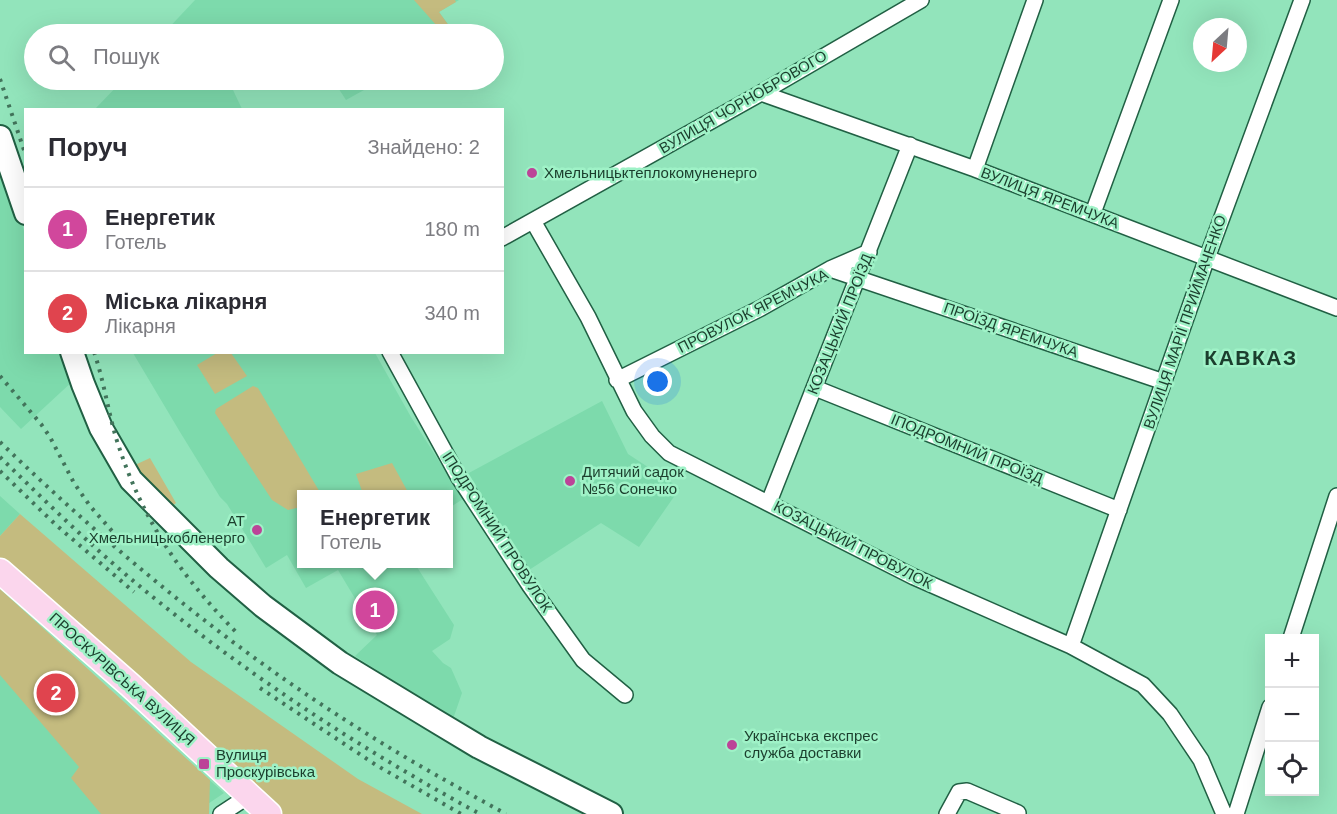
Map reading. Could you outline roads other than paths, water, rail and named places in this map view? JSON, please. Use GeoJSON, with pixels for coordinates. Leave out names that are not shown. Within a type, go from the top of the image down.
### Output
{"type":"FeatureCollection","features":[{"type":"Feature","properties":{"kind":"main road"},"geometry":{"type":"LineString","coordinates":[[0,137],[24,207]]}},
{"type":"Feature","properties":{"kind":"main road"},"geometry":{"type":"LineString","coordinates":[[73,354],[82,384],[101,428],[131,480],[219,568],[263,606],[340,663],[434,720],[489,752],[611,814]]}},
{"type":"Feature","properties":{"kind":"main road","name":"ПРОСКУРІВСЬКА ВУЛИЦЯ"},"geometry":{"type":"LineString","coordinates":[[0,571],[130,685],[269,814]]}},
{"type":"Feature","properties":{"kind":"street","name":"ВУЛИЦЯ ЧОРНОБРОВОГО"},"geometry":{"type":"LineString","coordinates":[[504,236],[761,93],[921,0]]}},
{"type":"Feature","properties":{"kind":"street"},"geometry":{"type":"LineString","coordinates":[[975,169],[1035,0]]}},
{"type":"Feature","properties":{"kind":"street"},"geometry":{"type":"LineString","coordinates":[[1093,213],[1172,0]]}},
{"type":"Feature","properties":{"kind":"street","name":"ВУЛИЦЯ МАРІЇ ПРИЙМАЧЕНКО"},"geometry":{"type":"LineString","coordinates":[[1071,646],[1207,258],[1302,0]]}},
{"type":"Feature","properties":{"kind":"street","name":"ВУЛИЦЯ ЯРЕМЧУКА"},"geometry":{"type":"LineString","coordinates":[[761,93],[1093,213],[1337,308]]}},
{"type":"Feature","properties":{"kind":"street","name":"КОЗАЦЬКИЙ ПРОЇЗД"},"geometry":{"type":"LineString","coordinates":[[769,502],[910,145]]}},
{"type":"Feature","properties":{"kind":"street","name":"КОЗАЦЬКИЙ ПРОВУЛОК"},"geometry":{"type":"LineString","coordinates":[[533,221],[588,317],[634,411],[652,436],[669,453],[914,577],[1071,646],[1143,685],[1170,714],[1201,760],[1224,814]]}},
{"type":"Feature","properties":{"kind":"street"},"geometry":{"type":"LineString","coordinates":[[830,269],[868,252]]}},
{"type":"Feature","properties":{"kind":"street","name":"ПРОВУЛОК ЯРЕМЧУКА"},"geometry":{"type":"LineString","coordinates":[[617,380],[761,308],[830,269],[858,278]]}},
{"type":"Feature","properties":{"kind":"street","name":"ПРОЇЗД ЯРЕМЧУКА"},"geometry":{"type":"LineString","coordinates":[[858,278],[1164,382]]}},
{"type":"Feature","properties":{"kind":"street","name":"ІПОДРОМНИЙ ПРОВУЛОК"},"geometry":{"type":"LineString","coordinates":[[391,354],[458,476],[530,586],[583,660],[625,695]]}},
{"type":"Feature","properties":{"kind":"street","name":"ІПОДРОМНИЙ ПРОЇЗД"},"geometry":{"type":"LineString","coordinates":[[815,388],[1119,510]]}},
{"type":"Feature","properties":{"kind":"street"},"geometry":{"type":"LineString","coordinates":[[1293,634],[1337,496]]}},
{"type":"Feature","properties":{"kind":"street"},"geometry":{"type":"LineString","coordinates":[[1236,814],[1265,720]]}},
{"type":"Feature","properties":{"kind":"street"},"geometry":{"type":"LineString","coordinates":[[947,814],[960,792],[967,791],[1018,813]]}},
{"type":"Feature","properties":{"kind":"street"},"geometry":{"type":"LineString","coordinates":[[222,814],[250,795]]}},
{"type":"Feature","properties":{"kind":"railway"},"geometry":{"type":"LineString","coordinates":[[0,79],[24,150]]}},
{"type":"Feature","properties":{"kind":"railway"},"geometry":{"type":"LineString","coordinates":[[95,354],[117,441],[138,496],[164,544],[180,567],[236,632]]}},
{"type":"Feature","properties":{"kind":"railway"},"geometry":{"type":"LineString","coordinates":[[0,376],[41,424],[74,483],[90,506],[119,539]]}},
{"type":"Feature","properties":{"kind":"railway"},"geometry":{"type":"LineString","coordinates":[[0,442],[128,559],[218,631],[312,698],[379,741],[506,814]]}},
{"type":"Feature","properties":{"kind":"railway"},"geometry":{"type":"LineString","coordinates":[[0,457],[119,569],[218,648],[303,707],[390,763],[480,814]]}},
{"type":"Feature","properties":{"kind":"railway"},"geometry":{"type":"LineString","coordinates":[[0,471],[56,525],[134,592]]}},
{"type":"Feature","properties":{"kind":"railway"},"geometry":{"type":"LineString","coordinates":[[260,688],[376,765],[461,814]]}},
{"type":"Feature","properties":{"kind":"place","name":"Хмельницьктеплокомуненерго"},"geometry":{"type":"Point","coordinates":[532,173]}},
{"type":"Feature","properties":{"kind":"place","name":"Дитячий садок №56 Сонечко"},"geometry":{"type":"Point","coordinates":[570,481]}},
{"type":"Feature","properties":{"kind":"place","name":"АТ Хмельницькобленерго"},"geometry":{"type":"Point","coordinates":[257,530]}},
{"type":"Feature","properties":{"kind":"place","name":"Енергетик"},"geometry":{"type":"Point","coordinates":[375,610]}},
{"type":"Feature","properties":{"kind":"place","name":"Міська лікарня"},"geometry":{"type":"Point","coordinates":[56,693]}},
{"type":"Feature","properties":{"kind":"place","name":"Українська експрес служба доставки"},"geometry":{"type":"Point","coordinates":[732,745]}},
{"type":"Feature","properties":{"kind":"place","name":"Вулиця Проскурівська"},"geometry":{"type":"Point","coordinates":[204,764]}},
{"type":"Feature","properties":{"kind":"district","name":"КАВКАЗ"},"geometry":{"type":"Point","coordinates":[1251,358]}}]}
